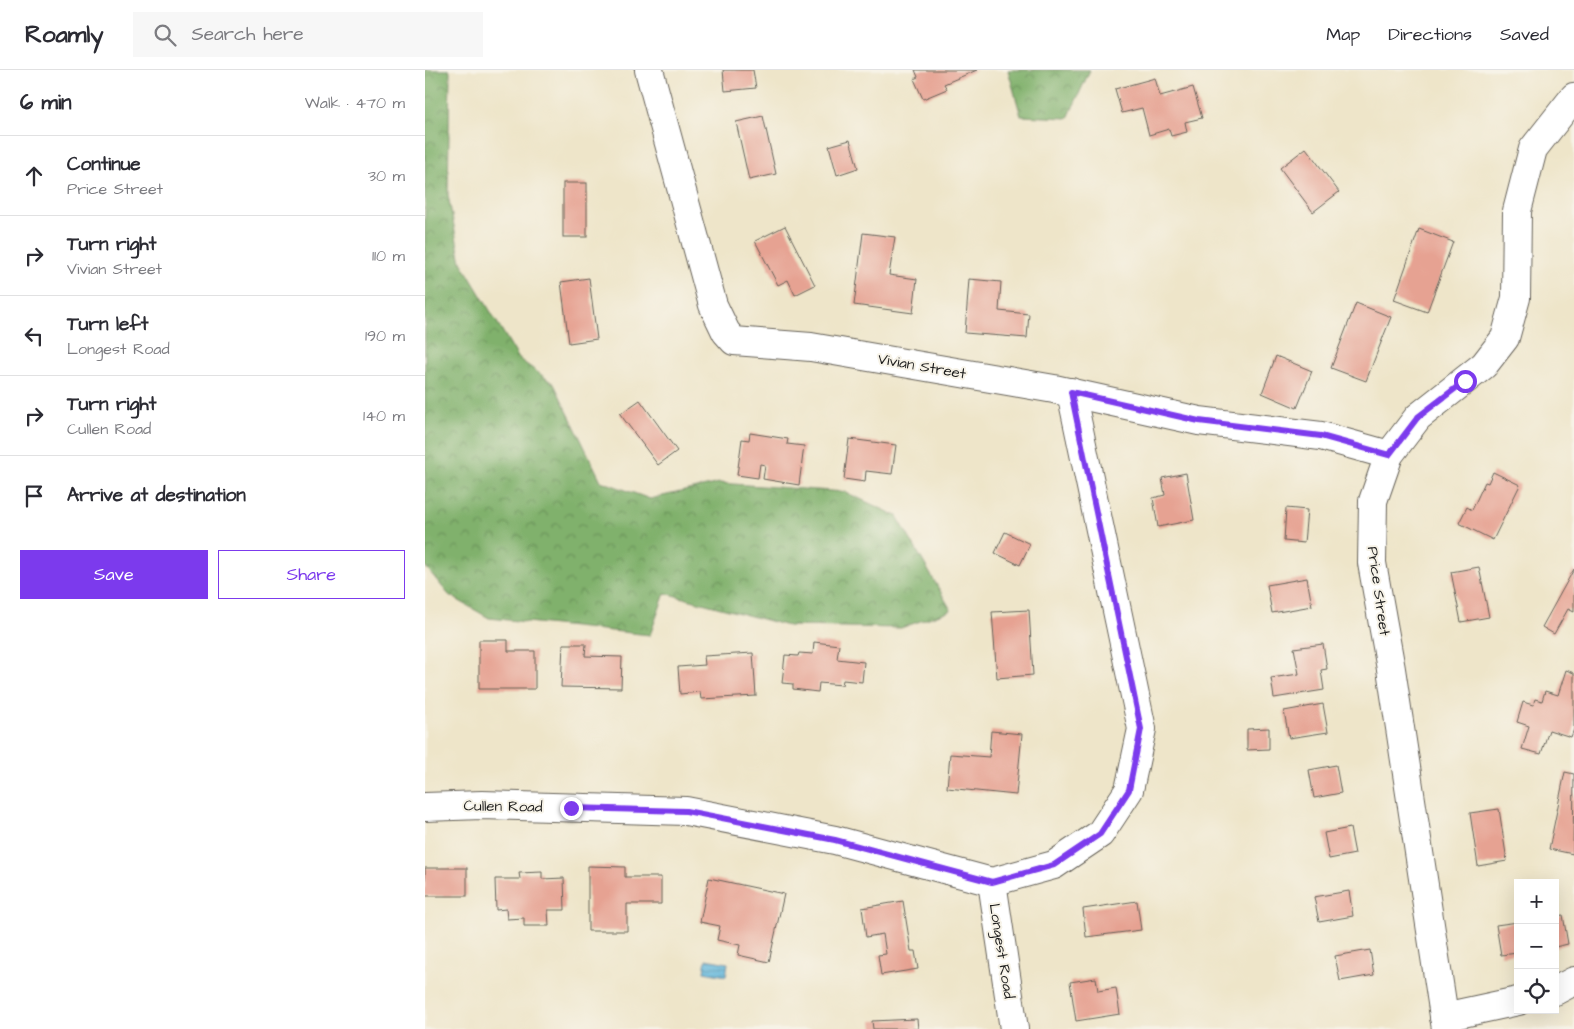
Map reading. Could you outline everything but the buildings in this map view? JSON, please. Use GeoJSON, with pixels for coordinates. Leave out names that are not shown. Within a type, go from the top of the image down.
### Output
{"type":"FeatureCollection","features":[{"type":"Feature","properties":{"kind":"street","name":"Vivian Street"},"geometry":{"type":"LineString","coordinates":[[649,70],[713,305],[726,332],[734,341],[811,347],[1071,392],[1199,421],[1321,436],[1389,455]]}},
{"type":"Feature","properties":{"kind":"street","name":"Price Street"},"geometry":{"type":"LineString","coordinates":[[1445,1023],[1391,669],[1372,562],[1373,501],[1389,455],[1418,417],[1484,365],[1505,338],[1516,298],[1517,211],[1533,149],[1574,97]]}},
{"type":"Feature","properties":{"kind":"street","name":"Longest Road"},"geometry":{"type":"LineString","coordinates":[[1014,1029],[992,882],[1054,865],[1100,834],[1129,790],[1141,729],[1071,392]]}},
{"type":"Feature","properties":{"kind":"street","name":"Cullen Road"},"geometry":{"type":"LineString","coordinates":[[425,807],[487,805],[686,811],[835,840],[992,882]]}},
{"type":"Feature","properties":{"kind":"street"},"geometry":{"type":"LineString","coordinates":[[1559,989],[1574,982]]}},
{"type":"Feature","properties":{"kind":"street"},"geometry":{"type":"LineString","coordinates":[[1445,1023],[1514,1002]]}},
{"type":"Feature","properties":{"kind":"green space"},"geometry":{"type":"Polygon","coordinates":[[[425,70],[449,70],[450,72],[448,195],[461,262],[519,359],[554,384],[601,481],[650,499],[719,483],[845,492],[897,516],[951,610],[901,628],[788,626],[665,593],[650,635],[489,618],[449,595],[425,566],[425,70]]]}},
{"type":"Feature","properties":{"kind":"green space"},"geometry":{"type":"Polygon","coordinates":[[[1008,70],[1090,70],[1068,118],[1021,116],[1008,70]]]}},
{"type":"Feature","properties":{"kind":"water"},"geometry":{"type":"Polygon","coordinates":[[[706,959],[728,963],[726,976],[704,972],[706,959]]]}},
{"type":"Feature","properties":{"kind":"route"},"geometry":{"type":"LineString","coordinates":[[571,808],[686,811],[835,840],[992,882],[1054,865],[1100,834],[1129,790],[1141,729],[1071,392],[1199,421],[1321,436],[1389,455],[1418,417],[1465,381]]}}]}
